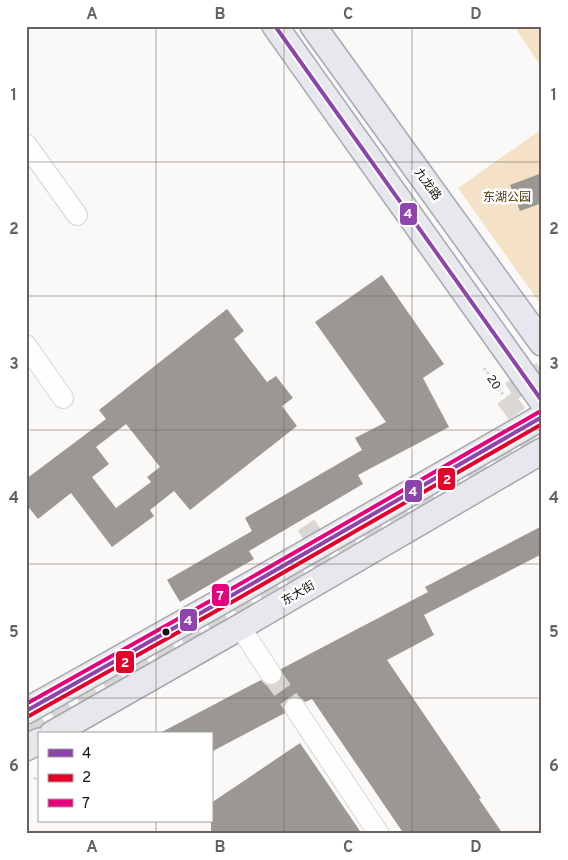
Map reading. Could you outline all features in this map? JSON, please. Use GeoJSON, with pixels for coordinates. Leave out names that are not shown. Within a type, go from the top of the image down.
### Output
{"type":"FeatureCollection","features":[{"type":"Feature","properties":{"kind":"main road"},"geometry":{"type":"LineString","coordinates":[[275,26],[542,401]]}},
{"type":"Feature","properties":{"kind":"main road","name":"九龙路"},"geometry":{"type":"LineString","coordinates":[[313,26],[542,343]]}},
{"type":"Feature","properties":{"kind":"main road"},"geometry":{"type":"LineString","coordinates":[[26,711],[542,417]]}},
{"type":"Feature","properties":{"kind":"main road","name":"东大街"},"geometry":{"type":"LineString","coordinates":[[56,732],[542,451]]}},
{"type":"Feature","properties":{"kind":"main road"},"geometry":{"type":"LineString","coordinates":[[26,748],[38,742]]}},
{"type":"Feature","properties":{"kind":"lane"},"geometry":{"type":"LineString","coordinates":[[26,144],[77,215]]}},
{"type":"Feature","properties":{"kind":"lane"},"geometry":{"type":"LineString","coordinates":[[26,345],[63,398]]}},
{"type":"Feature","properties":{"kind":"lane"},"geometry":{"type":"LineString","coordinates":[[240,627],[271,674]]}},
{"type":"Feature","properties":{"kind":"lane"},"geometry":{"type":"LineString","coordinates":[[295,708],[379,834]]}},
{"type":"Feature","properties":{"kind":"path","name":"20"},"geometry":{"type":"LineString","coordinates":[[484,368],[504,396]]}},
{"type":"Feature","properties":{"kind":"path"},"geometry":{"type":"LineString","coordinates":[[34,779],[38,777]]}},
{"type":"Feature","properties":{"kind":"green space"},"geometry":{"type":"Polygon","coordinates":[[[514,26],[542,26],[542,68],[514,26]]]}},
{"type":"Feature","properties":{"kind":"green space","name":"东湖公园"},"geometry":{"type":"Polygon","coordinates":[[[542,129],[542,306],[458,188],[542,129]]]}},
{"type":"Feature","properties":{"kind":"building"},"geometry":{"type":"Polygon","coordinates":[[[542,173],[542,203],[520,211],[510,185],[542,173]]]}},
{"type":"Feature","properties":{"kind":"building"},"geometry":{"type":"Polygon","coordinates":[[[382,275],[444,364],[423,378],[449,427],[358,475],[363,484],[249,551],[254,559],[180,602],[167,580],[252,531],[245,518],[362,450],[355,438],[386,422],[315,322],[382,275]]]}},
{"type":"Feature","properties":{"kind":"building"},"geometry":{"type":"Polygon","coordinates":[[[227,309],[244,331],[234,339],[267,382],[276,376],[293,398],[282,406],[297,426],[190,510],[174,491],[150,510],[154,516],[112,547],[71,493],[38,519],[26,504],[26,479],[106,419],[99,410],[227,309]],[[126,424],[96,447],[109,464],[92,477],[116,508],[151,482],[147,477],[160,467],[126,424]]]}},
{"type":"Feature","properties":{"kind":"building"},"geometry":{"type":"Polygon","coordinates":[[[542,526],[542,554],[424,615],[434,635],[387,660],[481,798],[479,799],[503,834],[404,834],[312,699],[305,702],[300,697],[289,698],[284,703],[285,713],[212,751],[212,732],[162,732],[261,680],[266,685],[277,684],[282,679],[281,669],[428,592],[425,587],[542,526]]]}},
{"type":"Feature","properties":{"kind":"building"},"geometry":{"type":"Polygon","coordinates":[[[300,743],[362,834],[211,834],[212,802],[300,743]]]}},
{"type":"Feature","properties":{"kind":"tunnel"},"geometry":{"type":"LineString","coordinates":[[535,438],[504,396],[542,371]]}},
{"type":"Feature","properties":{"kind":"tunnel"},"geometry":{"type":"LineString","coordinates":[[26,730],[327,558],[529,438]]}},
{"type":"Feature","properties":{"kind":"tunnel"},"geometry":{"type":"LineString","coordinates":[[306,525],[327,557]]}},
{"type":"Feature","properties":{"kind":"tunnel"},"geometry":{"type":"LineString","coordinates":[[271,674],[295,708]]}},
{"type":"Feature","properties":{"kind":"transit line","name":"4"},"geometry":{"type":"LineString","coordinates":[[275,26],[542,401]]}},
{"type":"Feature","properties":{"kind":"transit line","name":"7"},"geometry":{"type":"LineString","coordinates":[[26,704],[219,596],[539,412]]}},
{"type":"Feature","properties":{"kind":"transit line","name":"4"},"geometry":{"type":"LineString","coordinates":[[26,711],[542,417]]}},
{"type":"Feature","properties":{"kind":"transit line","name":"2"},"geometry":{"type":"LineString","coordinates":[[29,716],[542,424]]}}]}
